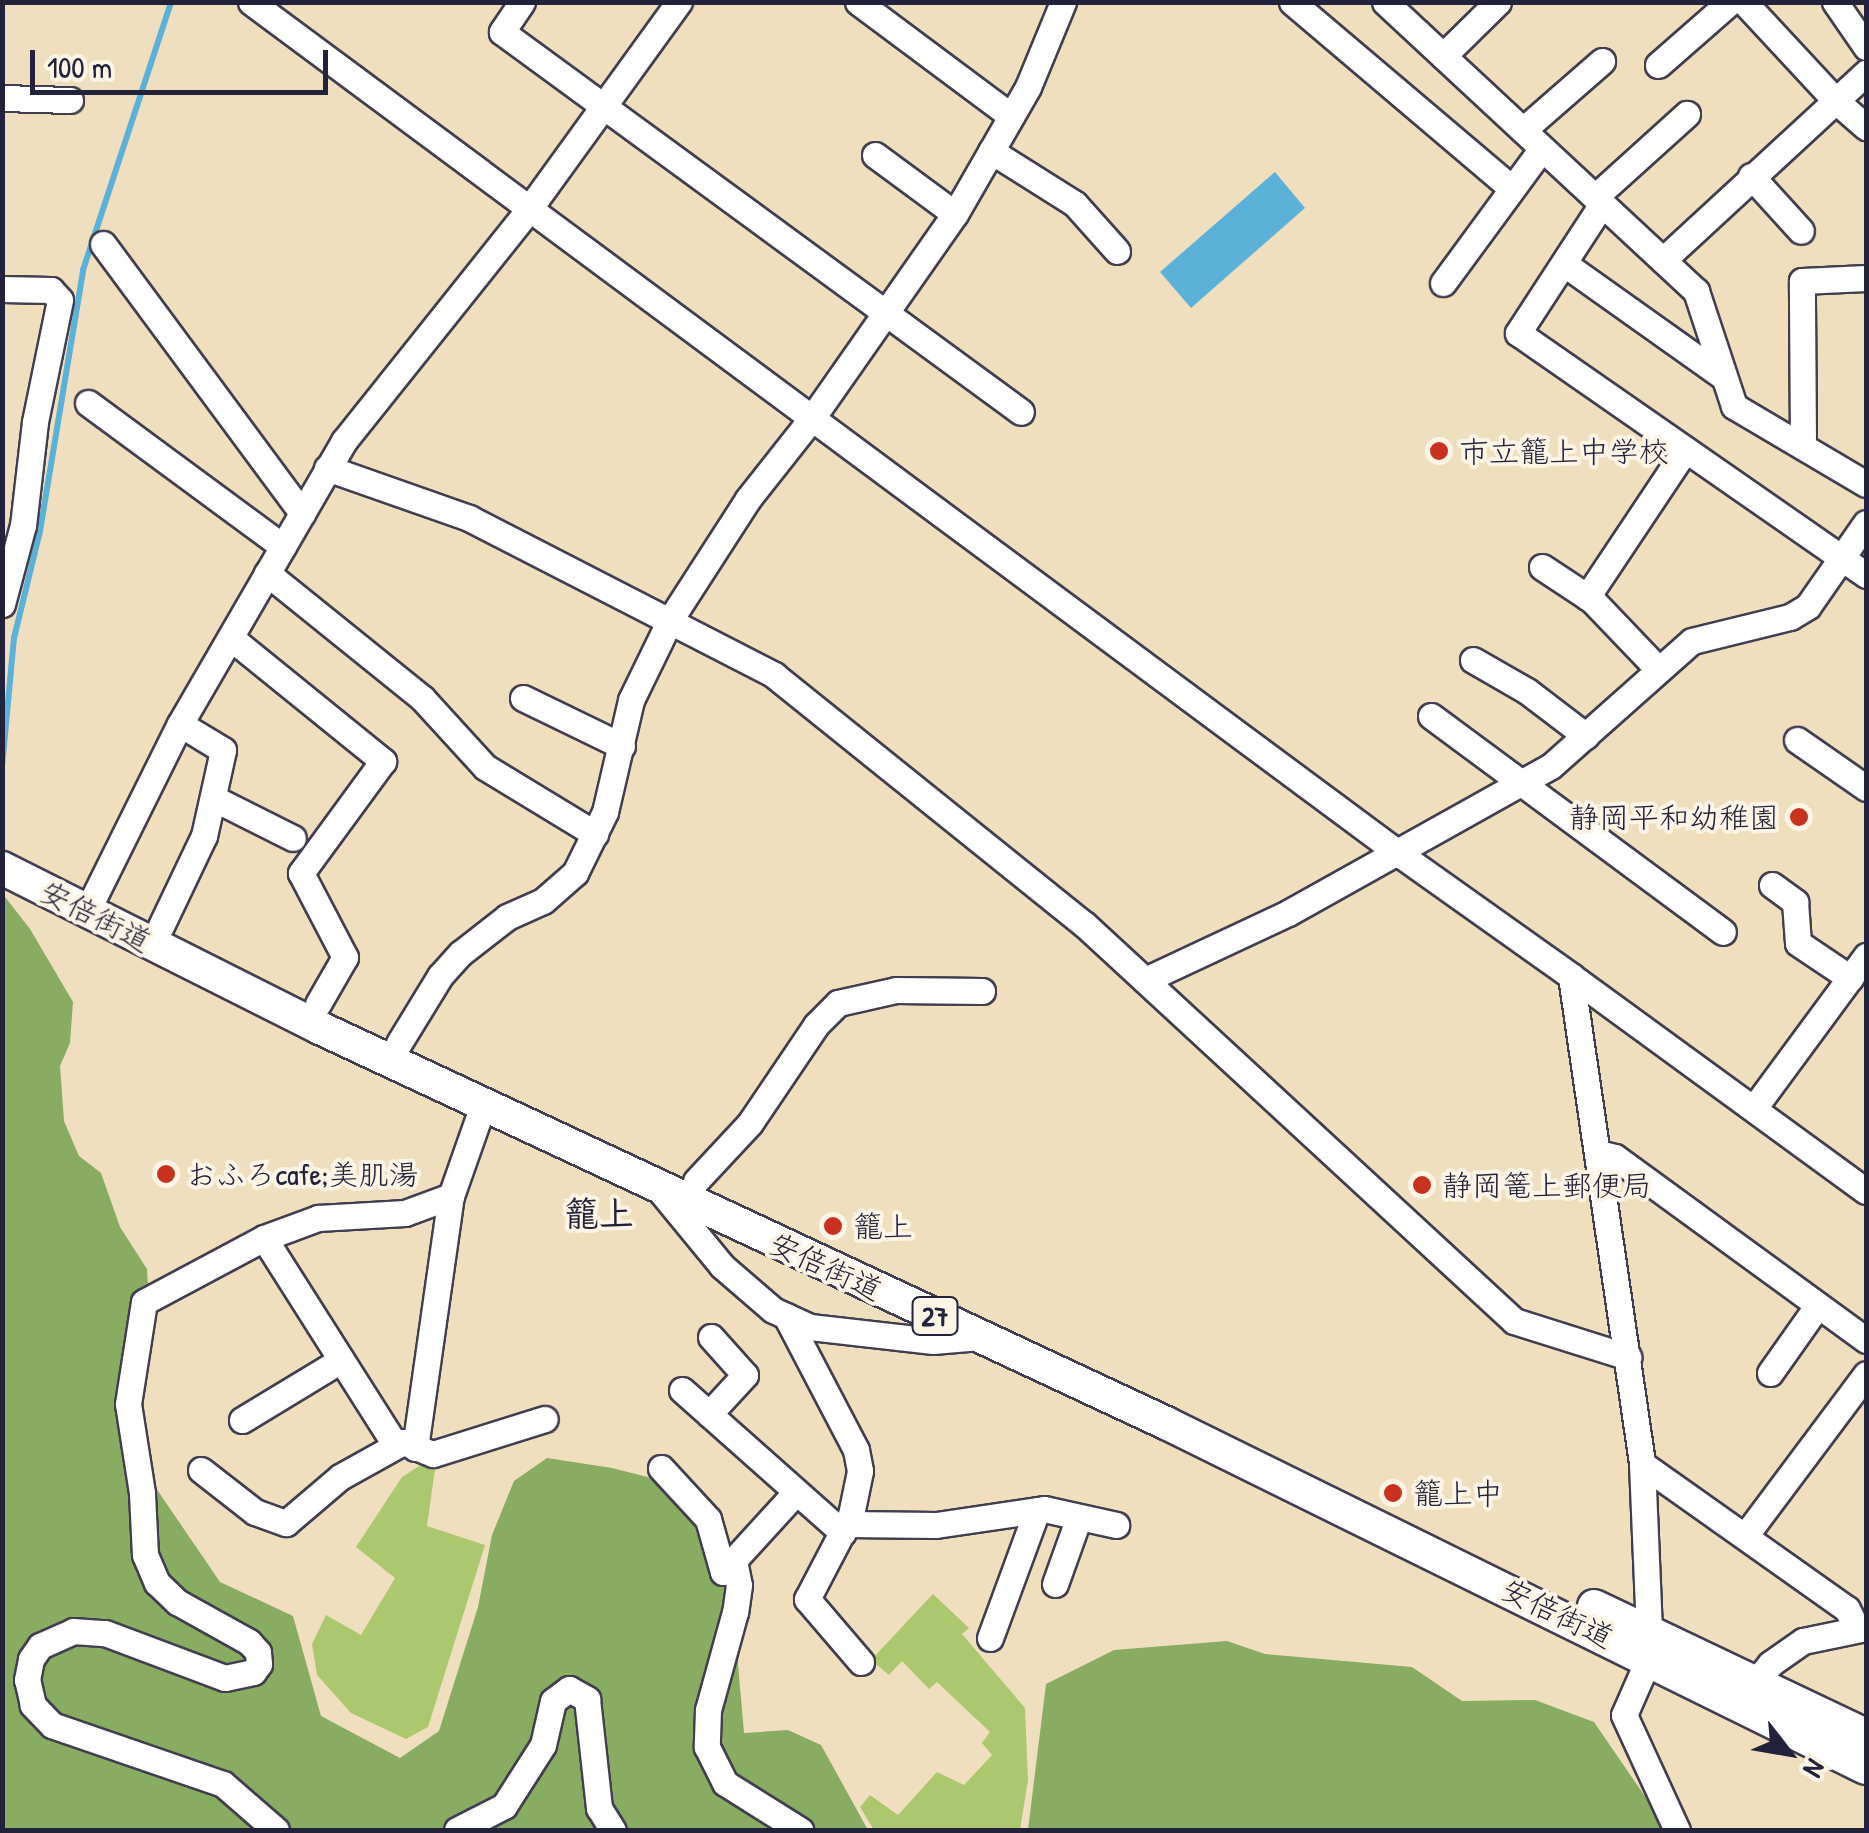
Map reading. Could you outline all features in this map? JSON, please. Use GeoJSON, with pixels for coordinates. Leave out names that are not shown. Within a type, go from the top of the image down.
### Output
{"type":"FeatureCollection","features":[{"type":"Feature","properties":{"kind":"main road","name":"安倍街道"},"geometry":{"type":"LineString","coordinates":[[2,844],[92,902],[482,1105],[1649,1645]]}},
{"type":"Feature","properties":{"kind":"main road","name":"安倍街道"},"geometry":{"type":"LineString","coordinates":[[2,868],[161,926],[399,1043],[696,1181],[1746,1693],[1866,1768]]}},
{"type":"Feature","properties":{"kind":"main road","name":"安倍街道"},"geometry":{"type":"LineString","coordinates":[[1746,1693],[1866,1735]]}},
{"type":"Feature","properties":{"kind":"street"},"geometry":{"type":"LineString","coordinates":[[251,2],[1398,852],[1866,1191]]}},
{"type":"Feature","properties":{"kind":"street"},"geometry":{"type":"LineString","coordinates":[[522,2],[502,32],[1021,412]]}},
{"type":"Feature","properties":{"kind":"street"},"geometry":{"type":"LineString","coordinates":[[92,902],[180,724],[328,468],[376,398],[529,209],[680,2]]}},
{"type":"Feature","properties":{"kind":"street"},"geometry":{"type":"LineString","coordinates":[[858,2],[1011,116]]}},
{"type":"Feature","properties":{"kind":"street"},"geometry":{"type":"LineString","coordinates":[[399,1043],[440,976],[482,932],[562,888],[595,834],[622,746],[631,700],[670,620],[748,499],[812,418],[955,214],[1011,116],[1063,2]]}},
{"type":"Feature","properties":{"kind":"street"},"geometry":{"type":"LineString","coordinates":[[1292,2],[1511,188]]}},
{"type":"Feature","properties":{"kind":"street"},"geometry":{"type":"LineString","coordinates":[[1385,2],[1664,260],[1704,304],[1722,376],[1734,406],[1803,443],[1866,484]]}},
{"type":"Feature","properties":{"kind":"street"},"geometry":{"type":"LineString","coordinates":[[1443,56],[1498,2]]}},
{"type":"Feature","properties":{"kind":"street"},"geometry":{"type":"LineString","coordinates":[[1658,66],[1730,2]]}},
{"type":"Feature","properties":{"kind":"street"},"geometry":{"type":"LineString","coordinates":[[1744,2],[1836,101],[1866,126]]}},
{"type":"Feature","properties":{"kind":"street"},"geometry":{"type":"LineString","coordinates":[[1834,2],[1866,47]]}},
{"type":"Feature","properties":{"kind":"street"},"geometry":{"type":"LineString","coordinates":[[1443,284],[1511,188],[1533,139],[1602,61]]}},
{"type":"Feature","properties":{"kind":"street"},"geometry":{"type":"LineString","coordinates":[[1664,260],[1866,73]]}},
{"type":"Feature","properties":{"kind":"street"},"geometry":{"type":"LineString","coordinates":[[2,98],[70,100]]}},
{"type":"Feature","properties":{"kind":"street"},"geometry":{"type":"LineString","coordinates":[[1687,114],[1599,200],[1566,265],[1518,333],[1866,576]]}},
{"type":"Feature","properties":{"kind":"street"},"geometry":{"type":"LineString","coordinates":[[991,152],[1074,204],[1117,251]]}},
{"type":"Feature","properties":{"kind":"street"},"geometry":{"type":"LineString","coordinates":[[875,155],[955,214]]}},
{"type":"Feature","properties":{"kind":"street"},"geometry":{"type":"LineString","coordinates":[[1751,176],[1801,231]]}},
{"type":"Feature","properties":{"kind":"street"},"geometry":{"type":"LineString","coordinates":[[103,244],[302,513]]}},
{"type":"Feature","properties":{"kind":"street"},"geometry":{"type":"LineString","coordinates":[[1566,265],[1722,376]]}},
{"type":"Feature","properties":{"kind":"street"},"geometry":{"type":"LineString","coordinates":[[1803,443],[1802,281],[1866,278]]}},
{"type":"Feature","properties":{"kind":"street"},"geometry":{"type":"LineString","coordinates":[[2,289],[51,290],[60,300],[35,422],[22,525],[2,604]]}},
{"type":"Feature","properties":{"kind":"street"},"geometry":{"type":"LineString","coordinates":[[88,404],[283,546]]}},
{"type":"Feature","properties":{"kind":"street"},"geometry":{"type":"LineString","coordinates":[[1586,596],[1684,450]]}},
{"type":"Feature","properties":{"kind":"street"},"geometry":{"type":"LineString","coordinates":[[328,468],[458,513],[750,660],[788,686],[1052,898],[1514,1321],[1628,1357]]}},
{"type":"Feature","properties":{"kind":"street"},"geometry":{"type":"LineString","coordinates":[[1145,980],[1288,913],[1525,781],[1586,736],[1658,669],[1698,638],[1790,617],[1808,606],[1866,522]]}},
{"type":"Feature","properties":{"kind":"street"},"geometry":{"type":"LineString","coordinates":[[1542,567],[1586,596],[1658,669]]}},
{"type":"Feature","properties":{"kind":"street"},"geometry":{"type":"LineString","coordinates":[[267,573],[422,698],[485,767],[595,834]]}},
{"type":"Feature","properties":{"kind":"street"},"geometry":{"type":"LineString","coordinates":[[232,638],[383,760],[301,873],[345,957],[318,1004]]}},
{"type":"Feature","properties":{"kind":"street"},"geometry":{"type":"LineString","coordinates":[[1473,660],[1527,691],[1586,736]]}},
{"type":"Feature","properties":{"kind":"street"},"geometry":{"type":"LineString","coordinates":[[523,698],[622,746]]}},
{"type":"Feature","properties":{"kind":"street"},"geometry":{"type":"LineString","coordinates":[[1432,716],[1525,781],[1723,932]]}},
{"type":"Feature","properties":{"kind":"street"},"geometry":{"type":"LineString","coordinates":[[161,926],[204,836],[223,750],[180,724]]}},
{"type":"Feature","properties":{"kind":"street"},"geometry":{"type":"LineString","coordinates":[[1797,740],[1866,788]]}},
{"type":"Feature","properties":{"kind":"street"},"geometry":{"type":"LineString","coordinates":[[215,799],[293,838]]}},
{"type":"Feature","properties":{"kind":"street"},"geometry":{"type":"LineString","coordinates":[[1772,884],[1795,902],[1798,943],[1850,978]]}},
{"type":"Feature","properties":{"kind":"street"},"geometry":{"type":"LineString","coordinates":[[1754,1108],[1866,956]]}},
{"type":"Feature","properties":{"kind":"street"},"geometry":{"type":"LineString","coordinates":[[1572,976],[1642,1464],[1649,1645],[1624,1715],[1678,1830]]}},
{"type":"Feature","properties":{"kind":"street"},"geometry":{"type":"LineString","coordinates":[[696,1181],[750,1122],[807,1038],[838,1002],[896,990],[982,991]]}},
{"type":"Feature","properties":{"kind":"street"},"geometry":{"type":"LineString","coordinates":[[405,1447],[451,1196],[482,1105]]}},
{"type":"Feature","properties":{"kind":"street"},"geometry":{"type":"LineString","coordinates":[[1598,1153],[1614,1158],[1866,1340]]}},
{"type":"Feature","properties":{"kind":"street"},"geometry":{"type":"LineString","coordinates":[[657,1187],[745,1290],[786,1316],[810,1326],[933,1341],[980,1337]]}},
{"type":"Feature","properties":{"kind":"street"},"geometry":{"type":"LineString","coordinates":[[276,1830],[222,1784],[52,1725],[32,1705],[28,1680],[31,1660],[40,1646],[73,1631],[106,1634],[226,1678],[244,1677],[259,1664],[258,1652],[249,1642],[177,1602],[158,1583],[145,1555],[142,1493],[128,1404],[144,1302],[264,1238],[318,1218],[405,1213],[451,1196]]}},
{"type":"Feature","properties":{"kind":"street"},"geometry":{"type":"LineString","coordinates":[[264,1238],[342,1360],[405,1447]]}},
{"type":"Feature","properties":{"kind":"street"},"geometry":{"type":"LineString","coordinates":[[1770,1372],[1818,1305]]}},
{"type":"Feature","properties":{"kind":"street"},"geometry":{"type":"LineString","coordinates":[[786,1316],[856,1450],[860,1471],[845,1529],[807,1598],[861,1662]]}},
{"type":"Feature","properties":{"kind":"street"},"geometry":{"type":"LineString","coordinates":[[709,1414],[746,1376],[711,1337]]}},
{"type":"Feature","properties":{"kind":"street"},"geometry":{"type":"LineString","coordinates":[[242,1420],[342,1360]]}},
{"type":"Feature","properties":{"kind":"street"},"geometry":{"type":"LineString","coordinates":[[1745,1536],[1866,1374]]}},
{"type":"Feature","properties":{"kind":"street"},"geometry":{"type":"LineString","coordinates":[[682,1390],[796,1492],[845,1529],[936,1525],[1037,1510],[1116,1524]]}},
{"type":"Feature","properties":{"kind":"street"},"geometry":{"type":"LineString","coordinates":[[201,1470],[255,1512],[286,1523],[340,1477],[405,1447],[433,1454],[545,1419]]}},
{"type":"Feature","properties":{"kind":"street"},"geometry":{"type":"LineString","coordinates":[[1642,1464],[1848,1608],[1862,1629],[1803,1641],[1746,1693]]}},
{"type":"Feature","properties":{"kind":"street"},"geometry":{"type":"LineString","coordinates":[[661,1468],[708,1519],[724,1572],[796,1492]]}},
{"type":"Feature","properties":{"kind":"street"},"geometry":{"type":"LineString","coordinates":[[990,1638],[1037,1510]]}},
{"type":"Feature","properties":{"kind":"street"},"geometry":{"type":"LineString","coordinates":[[1055,1584],[1079,1517]]}},
{"type":"Feature","properties":{"kind":"street"},"geometry":{"type":"LineString","coordinates":[[734,1560],[739,1585],[708,1710],[707,1747],[725,1783],[800,1830]]}},
{"type":"Feature","properties":{"kind":"street"},"geometry":{"type":"LineString","coordinates":[[458,1830],[504,1806],[542,1744],[554,1701],[569,1689],[587,1698],[599,1808],[613,1830]]}},
{"type":"Feature","properties":{"kind":"green space"},"geometry":{"type":"Polygon","coordinates":[[[2,893],[30,929],[73,1002],[70,1043],[60,1066],[64,1121],[79,1156],[101,1173],[120,1227],[147,1269],[150,1315],[136,1412],[145,1472],[220,1582],[293,1616],[321,1716],[400,1758],[439,1731],[478,1607],[492,1535],[514,1481],[547,1458],[612,1468],[691,1488],[740,1604],[738,1664],[744,1733],[788,1730],[821,1745],[868,1830],[3,1830],[2,893]]]}},
{"type":"Feature","properties":{"kind":"green space"},"geometry":{"type":"Polygon","coordinates":[[[424,1463],[435,1469],[427,1526],[485,1545],[428,1727],[406,1739],[351,1713],[317,1675],[312,1644],[326,1615],[361,1635],[395,1578],[356,1547],[402,1477],[424,1463]]]}},
{"type":"Feature","properties":{"kind":"green space"},"geometry":{"type":"Polygon","coordinates":[[[933,1594],[969,1628],[962,1634],[1025,1708],[1028,1780],[1020,1830],[874,1830],[860,1807],[870,1795],[898,1815],[937,1772],[964,1785],[992,1755],[982,1743],[990,1732],[937,1682],[929,1689],[902,1661],[889,1675],[871,1660],[933,1594]]]}},
{"type":"Feature","properties":{"kind":"green space"},"geometry":{"type":"Polygon","coordinates":[[[1227,1641],[1265,1654],[1412,1667],[1462,1701],[1535,1700],[1594,1722],[1668,1830],[1028,1830],[1046,1684],[1114,1650],[1227,1641]]]}},
{"type":"Feature","properties":{"kind":"water"},"geometry":{"type":"Polygon","coordinates":[[[1275,172],[1305,208],[1191,308],[1160,272],[1275,172]]]}},
{"type":"Feature","properties":{"kind":"waterway"},"geometry":{"type":"LineString","coordinates":[[2,767],[14,638],[40,531],[83,270],[171,2]]}},
{"type":"Feature","properties":{"kind":"place","name":"市立籠上中学校"},"geometry":{"type":"Point","coordinates":[1439,451]}},
{"type":"Feature","properties":{"kind":"place","name":"静岡平和幼稚園"},"geometry":{"type":"Point","coordinates":[1799,817]}},
{"type":"Feature","properties":{"kind":"place","name":"おふろcafe;美肌湯"},"geometry":{"type":"Point","coordinates":[166,1174]}},
{"type":"Feature","properties":{"kind":"place","name":"静岡篭上郵便局"},"geometry":{"type":"Point","coordinates":[1422,1185]}},
{"type":"Feature","properties":{"kind":"place","name":"籠上"},"geometry":{"type":"Point","coordinates":[833,1226]}},
{"type":"Feature","properties":{"kind":"place","name":"籠上中"},"geometry":{"type":"Point","coordinates":[1393,1493]}},
{"type":"Feature","properties":{"kind":"district","name":"籠上"},"geometry":{"type":"Point","coordinates":[599,1214]}}]}
